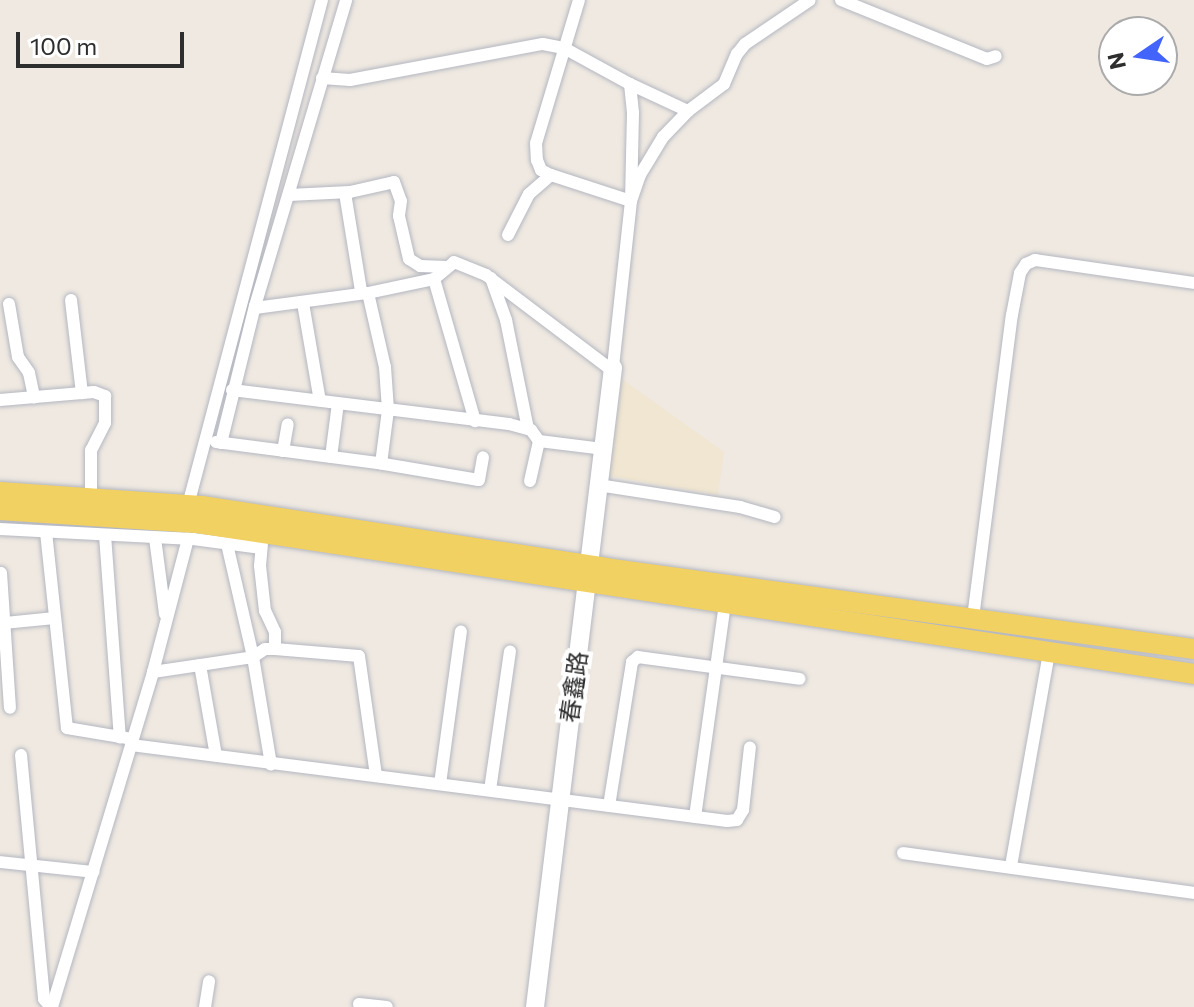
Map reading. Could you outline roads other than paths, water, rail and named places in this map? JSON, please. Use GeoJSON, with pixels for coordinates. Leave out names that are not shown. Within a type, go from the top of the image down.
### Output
{"type":"FeatureCollection","features":[{"type":"Feature","properties":{"kind":"main road","name":"春鑫路"},"geometry":{"type":"LineString","coordinates":[[526,1007],[577,608],[587,576],[613,370]]}},
{"type":"Feature","properties":{"kind":"main road"},"geometry":{"type":"LineString","coordinates":[[0,492],[188,505],[725,603],[1194,674]]}},
{"type":"Feature","properties":{"kind":"main road"},"geometry":{"type":"LineString","coordinates":[[0,510],[197,523],[262,541],[973,618],[1194,649]]}},
{"type":"Feature","properties":{"kind":"main road","name":"春鑫路"},"geometry":{"type":"LineString","coordinates":[[535,1007],[553,798]]}},
{"type":"Feature","properties":{"kind":"street"},"geometry":{"type":"LineString","coordinates":[[188,505],[322,0]]}},
{"type":"Feature","properties":{"kind":"street"},"geometry":{"type":"LineString","coordinates":[[221,443],[255,308],[346,0]]}},
{"type":"Feature","properties":{"kind":"street"},"geometry":{"type":"LineString","coordinates":[[579,0],[536,143],[541,170],[631,201]]}},
{"type":"Feature","properties":{"kind":"street"},"geometry":{"type":"LineString","coordinates":[[631,201],[640,175],[663,137],[688,111],[724,84],[734,59],[745,44],[810,0]]}},
{"type":"Feature","properties":{"kind":"street"},"geometry":{"type":"LineString","coordinates":[[841,0],[987,59],[996,56]]}},
{"type":"Feature","properties":{"kind":"street"},"geometry":{"type":"LineString","coordinates":[[322,78],[350,80],[543,44],[564,48],[688,111]]}},
{"type":"Feature","properties":{"kind":"street"},"geometry":{"type":"LineString","coordinates":[[255,308],[303,303],[434,279],[454,262],[491,278],[613,370],[631,201],[633,113],[630,84]]}},
{"type":"Feature","properties":{"kind":"street"},"geometry":{"type":"LineString","coordinates":[[508,235],[529,194],[551,175]]}},
{"type":"Feature","properties":{"kind":"street"},"geometry":{"type":"LineString","coordinates":[[289,195],[345,193],[394,182],[401,201],[399,216],[409,259],[420,266],[446,267]]}},
{"type":"Feature","properties":{"kind":"street"},"geometry":{"type":"LineString","coordinates":[[345,193],[364,292],[385,367],[388,410],[381,464]]}},
{"type":"Feature","properties":{"kind":"street"},"geometry":{"type":"LineString","coordinates":[[973,618],[1020,273],[1026,264],[1035,260],[1194,283]]}},
{"type":"Feature","properties":{"kind":"street"},"geometry":{"type":"LineString","coordinates":[[491,278],[506,320],[528,429],[539,441],[603,449]]}},
{"type":"Feature","properties":{"kind":"street"},"geometry":{"type":"LineString","coordinates":[[434,279],[459,356],[475,421]]}},
{"type":"Feature","properties":{"kind":"street"},"geometry":{"type":"LineString","coordinates":[[71,300],[82,393]]}},
{"type":"Feature","properties":{"kind":"street"},"geometry":{"type":"LineString","coordinates":[[303,303],[320,401]]}},
{"type":"Feature","properties":{"kind":"street"},"geometry":{"type":"LineString","coordinates":[[9,304],[18,357],[29,373],[34,397]]}},
{"type":"Feature","properties":{"kind":"street"},"geometry":{"type":"LineString","coordinates":[[232,390],[528,429]]}},
{"type":"Feature","properties":{"kind":"street"},"geometry":{"type":"LineString","coordinates":[[0,400],[101,394],[108,402],[105,423],[91,450],[91,496]]}},
{"type":"Feature","properties":{"kind":"street"},"geometry":{"type":"LineString","coordinates":[[331,457],[338,403]]}},
{"type":"Feature","properties":{"kind":"street"},"geometry":{"type":"LineString","coordinates":[[283,451],[288,424]]}},
{"type":"Feature","properties":{"kind":"street"},"geometry":{"type":"LineString","coordinates":[[205,441],[479,480],[483,457]]}},
{"type":"Feature","properties":{"kind":"street"},"geometry":{"type":"LineString","coordinates":[[530,481],[539,441]]}},
{"type":"Feature","properties":{"kind":"street"},"geometry":{"type":"LineString","coordinates":[[598,485],[740,507],[775,517]]}},
{"type":"Feature","properties":{"kind":"street"},"geometry":{"type":"LineString","coordinates":[[0,529],[188,539],[227,544],[262,541],[265,611],[275,632],[275,649]]}},
{"type":"Feature","properties":{"kind":"street"},"geometry":{"type":"LineString","coordinates":[[46,532],[67,728],[132,742],[271,764],[737,820],[743,810],[750,747]]}},
{"type":"Feature","properties":{"kind":"street"},"geometry":{"type":"LineString","coordinates":[[105,535],[120,737]]}},
{"type":"Feature","properties":{"kind":"street"},"geometry":{"type":"LineString","coordinates":[[155,538],[166,622]]}},
{"type":"Feature","properties":{"kind":"street"},"geometry":{"type":"LineString","coordinates":[[51,1007],[153,672],[188,539]]}},
{"type":"Feature","properties":{"kind":"street"},"geometry":{"type":"LineString","coordinates":[[227,544],[253,657],[271,764]]}},
{"type":"Feature","properties":{"kind":"street"},"geometry":{"type":"LineString","coordinates":[[1,573],[10,708]]}},
{"type":"Feature","properties":{"kind":"street"},"geometry":{"type":"LineString","coordinates":[[695,817],[725,603]]}},
{"type":"Feature","properties":{"kind":"street"},"geometry":{"type":"LineString","coordinates":[[4,623],[54,618]]}},
{"type":"Feature","properties":{"kind":"street"},"geometry":{"type":"LineString","coordinates":[[440,784],[461,631]]}},
{"type":"Feature","properties":{"kind":"street"},"geometry":{"type":"LineString","coordinates":[[153,672],[253,657],[265,649],[359,656],[376,775]]}},
{"type":"Feature","properties":{"kind":"street"},"geometry":{"type":"LineString","coordinates":[[490,790],[510,651]]}},
{"type":"Feature","properties":{"kind":"street"},"geometry":{"type":"LineString","coordinates":[[1011,866],[1049,652]]}},
{"type":"Feature","properties":{"kind":"street"},"geometry":{"type":"LineString","coordinates":[[609,806],[632,662],[638,657],[800,679]]}},
{"type":"Feature","properties":{"kind":"street"},"geometry":{"type":"LineString","coordinates":[[200,665],[216,756]]}},
{"type":"Feature","properties":{"kind":"street"},"geometry":{"type":"LineString","coordinates":[[21,755],[44,999],[51,1007]]}},
{"type":"Feature","properties":{"kind":"street"},"geometry":{"type":"LineString","coordinates":[[903,853],[1194,893]]}},
{"type":"Feature","properties":{"kind":"street"},"geometry":{"type":"LineString","coordinates":[[0,862],[93,872]]}},
{"type":"Feature","properties":{"kind":"street"},"geometry":{"type":"LineString","coordinates":[[205,1007],[209,981]]}},
{"type":"Feature","properties":{"kind":"street"},"geometry":{"type":"LineString","coordinates":[[359,1004],[387,1007]]}}]}
